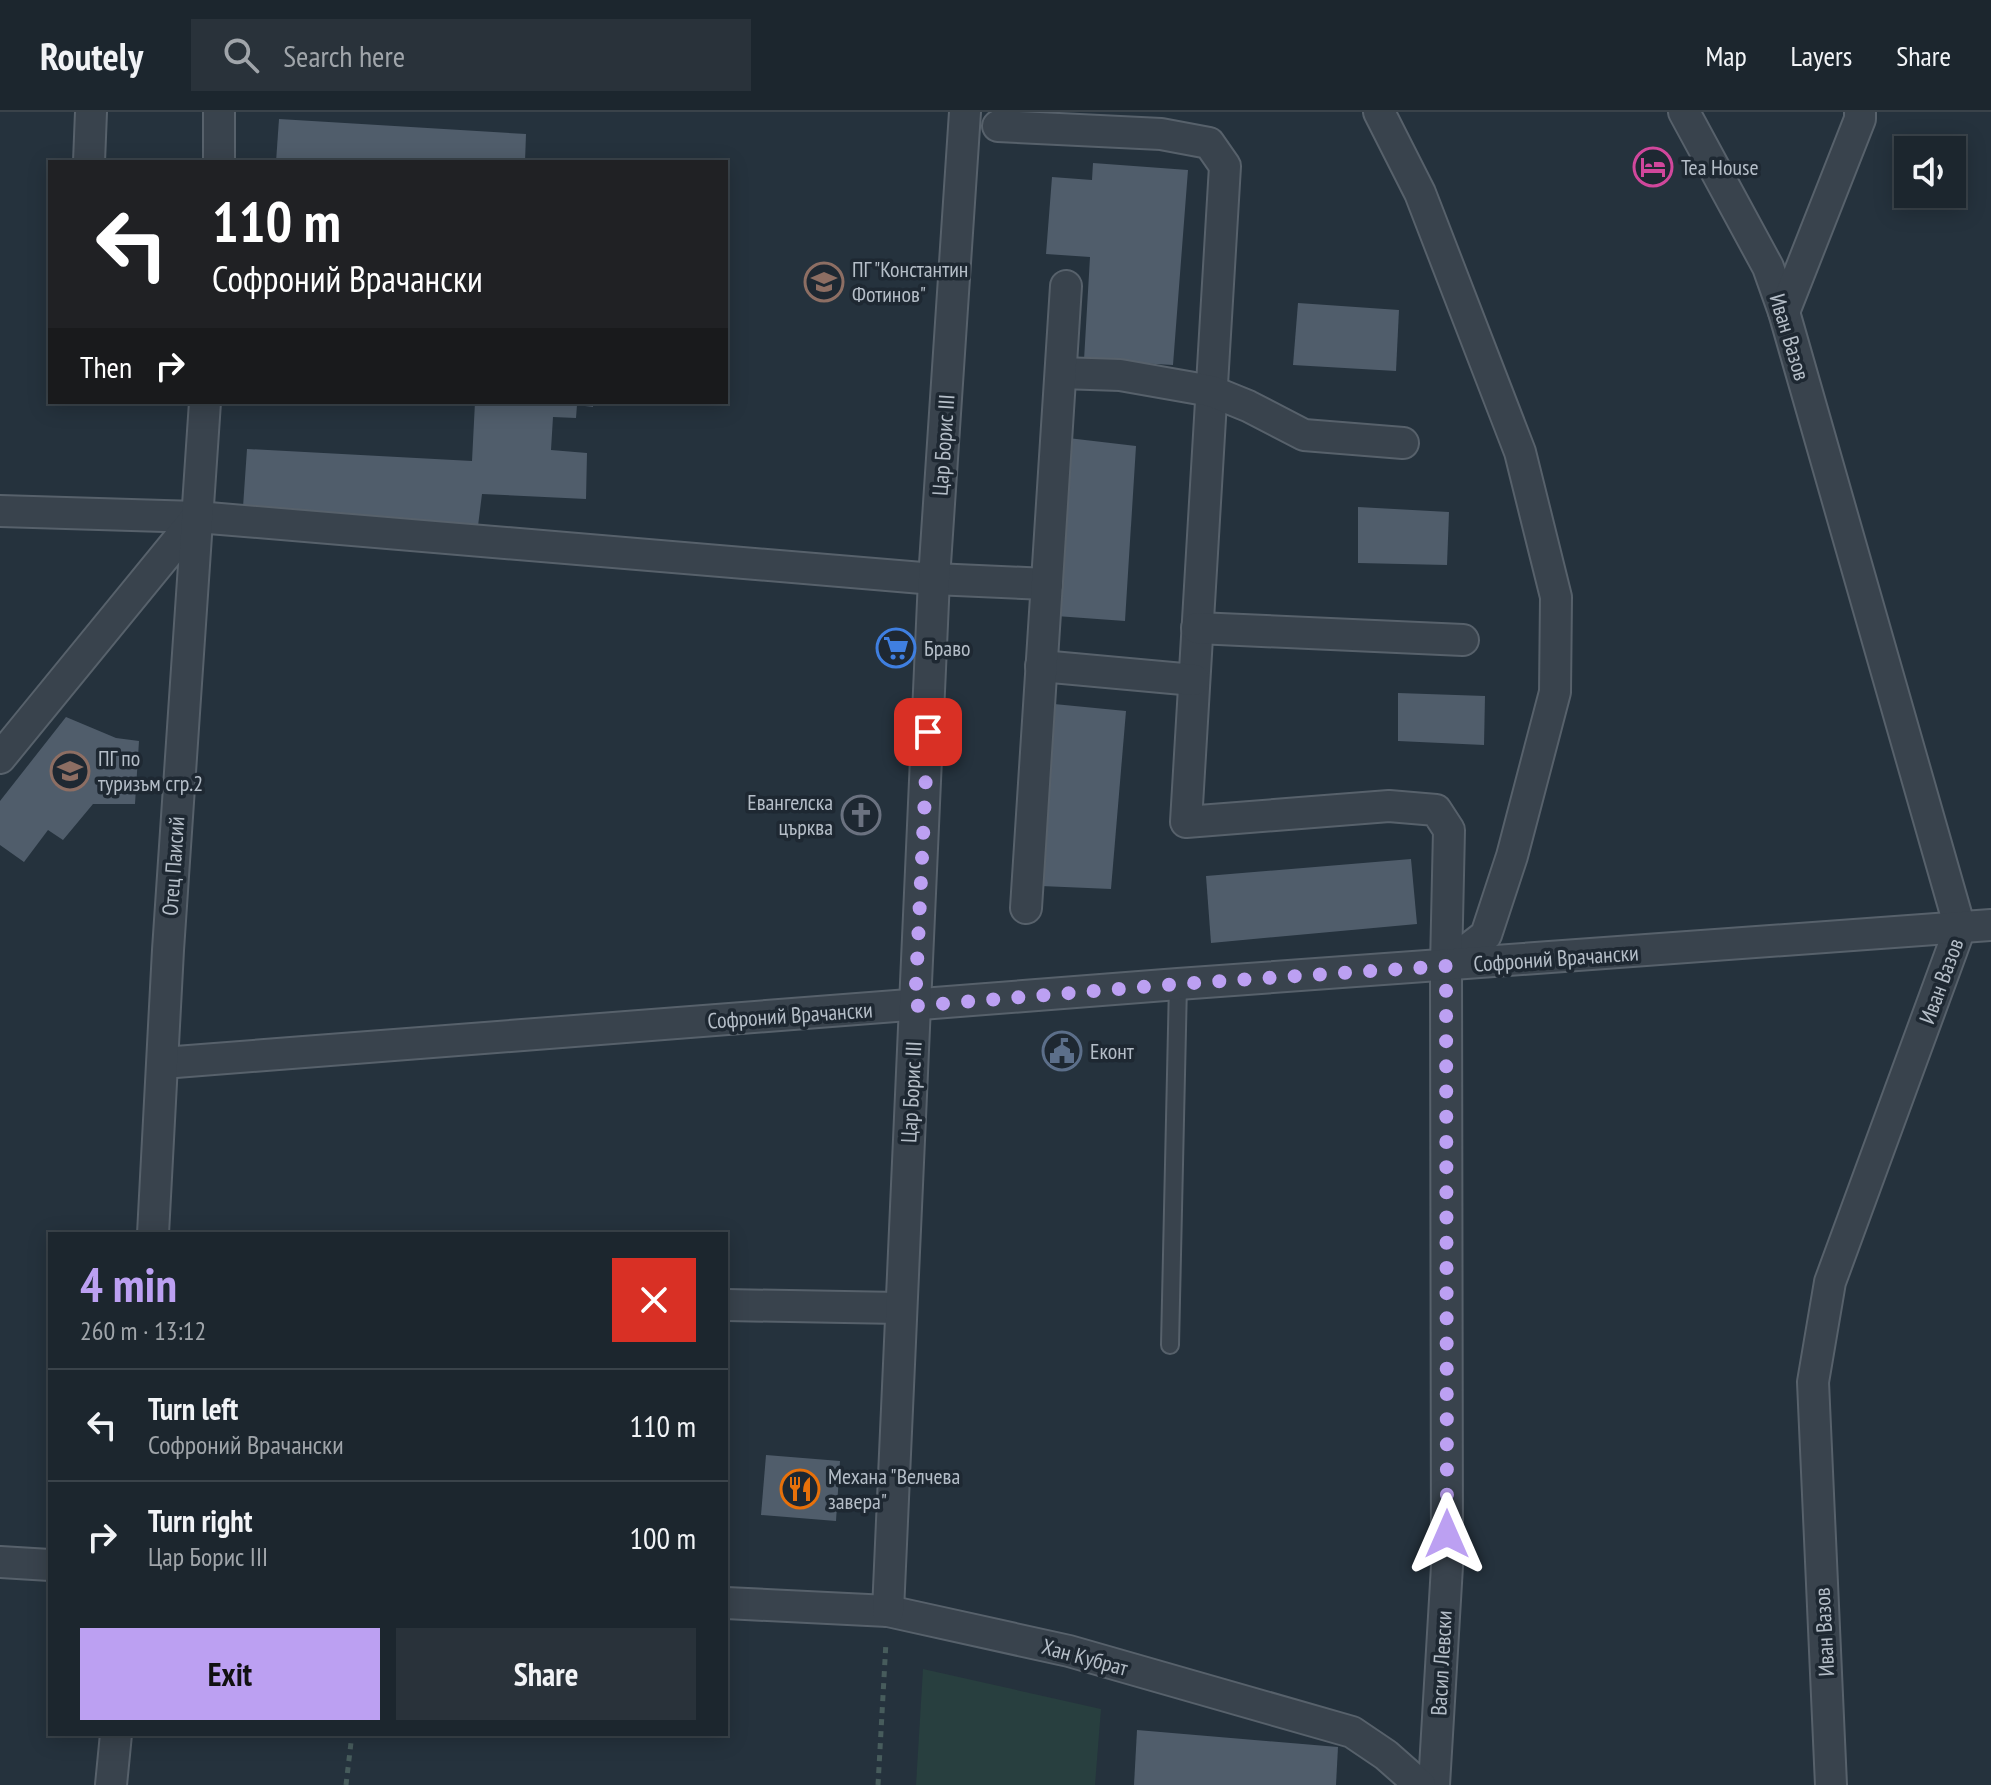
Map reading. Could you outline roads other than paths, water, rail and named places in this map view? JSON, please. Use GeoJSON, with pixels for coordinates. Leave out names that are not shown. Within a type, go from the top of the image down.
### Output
{"type":"FeatureCollection","features":[{"type":"Feature","properties":{"kind":"street"},"geometry":{"type":"LineString","coordinates":[[89,160],[91,112]]}},
{"type":"Feature","properties":{"kind":"street"},"geometry":{"type":"LineString","coordinates":[[219,112],[219,160]]}},
{"type":"Feature","properties":{"kind":"street","name":"Цар Борис III"},"geometry":{"type":"LineString","coordinates":[[888,1611],[934,579],[965,112]]}},
{"type":"Feature","properties":{"kind":"street"},"geometry":{"type":"LineString","coordinates":[[1379,112],[1420,193],[1520,452],[1556,597],[1555,692],[1512,856],[1486,935],[1446,966]]}},
{"type":"Feature","properties":{"kind":"street","name":"Иван Вазов"},"geometry":{"type":"LineString","coordinates":[[1684,112],[1768,267],[1784,312],[1960,928],[1830,1282],[1813,1382],[1831,1785]]}},
{"type":"Feature","properties":{"kind":"street"},"geometry":{"type":"LineString","coordinates":[[1784,312],[1860,119],[1860,112]]}},
{"type":"Feature","properties":{"kind":"street"},"geometry":{"type":"LineString","coordinates":[[998,126],[1161,134],[1209,143],[1225,166],[1194,680],[1041,666]]}},
{"type":"Feature","properties":{"kind":"street"},"geometry":{"type":"LineString","coordinates":[[1026,908],[1066,286]]}},
{"type":"Feature","properties":{"kind":"street"},"geometry":{"type":"LineString","coordinates":[[1061,373],[1120,375],[1211,391],[1304,435],[1403,443]]}},
{"type":"Feature","properties":{"kind":"street","name":"Отец Паисий"},"geometry":{"type":"LineString","coordinates":[[153,1232],[168,950],[205,404]]}},
{"type":"Feature","properties":{"kind":"street"},"geometry":{"type":"LineString","coordinates":[[0,511],[197,517],[934,579],[1047,584]]}},
{"type":"Feature","properties":{"kind":"street"},"geometry":{"type":"LineString","coordinates":[[0,758],[197,517]]}},
{"type":"Feature","properties":{"kind":"street"},"geometry":{"type":"LineString","coordinates":[[1197,628],[1463,640]]}},
{"type":"Feature","properties":{"kind":"street","name":"Васил Левски"},"geometry":{"type":"LineString","coordinates":[[1194,680],[1186,822],[1389,806],[1436,810],[1449,830],[1446,966],[1447,1566],[1434,1785]]}},
{"type":"Feature","properties":{"kind":"street","name":"Софроний Врачански"},"geometry":{"type":"LineString","coordinates":[[163,1063],[1991,925]]}},
{"type":"Feature","properties":{"kind":"street"},"geometry":{"type":"LineString","coordinates":[[728,1305],[900,1308]]}},
{"type":"Feature","properties":{"kind":"street"},"geometry":{"type":"LineString","coordinates":[[0,1562],[48,1565]]}},
{"type":"Feature","properties":{"kind":"street","name":"Хан Кубрат"},"geometry":{"type":"LineString","coordinates":[[728,1603],[888,1611],[1069,1651],[1352,1732],[1386,1755],[1420,1785]]}},
{"type":"Feature","properties":{"kind":"street"},"geometry":{"type":"LineString","coordinates":[[111,1785],[116,1736]]}},
{"type":"Feature","properties":{"kind":"lane"},"geometry":{"type":"LineString","coordinates":[[1170,1345],[1178,984]]}},
{"type":"Feature","properties":{"kind":"place","name":"Tea House"},"geometry":{"type":"Point","coordinates":[1653,167]}},
{"type":"Feature","properties":{"kind":"place","name":"ПГ \"Константин Фотинов\""},"geometry":{"type":"Point","coordinates":[824,282]}},
{"type":"Feature","properties":{"kind":"place","name":"Браво"},"geometry":{"type":"Point","coordinates":[896,648]}},
{"type":"Feature","properties":{"kind":"place","name":"ПГ по туризъм сгр.2"},"geometry":{"type":"Point","coordinates":[70,771]}},
{"type":"Feature","properties":{"kind":"place","name":"Евангелска църква"},"geometry":{"type":"Point","coordinates":[861,815]}},
{"type":"Feature","properties":{"kind":"place","name":"Еконт"},"geometry":{"type":"Point","coordinates":[1062,1051]}},
{"type":"Feature","properties":{"kind":"place","name":"Механа \"Велчева завера\""},"geometry":{"type":"Point","coordinates":[800,1489]}}]}
